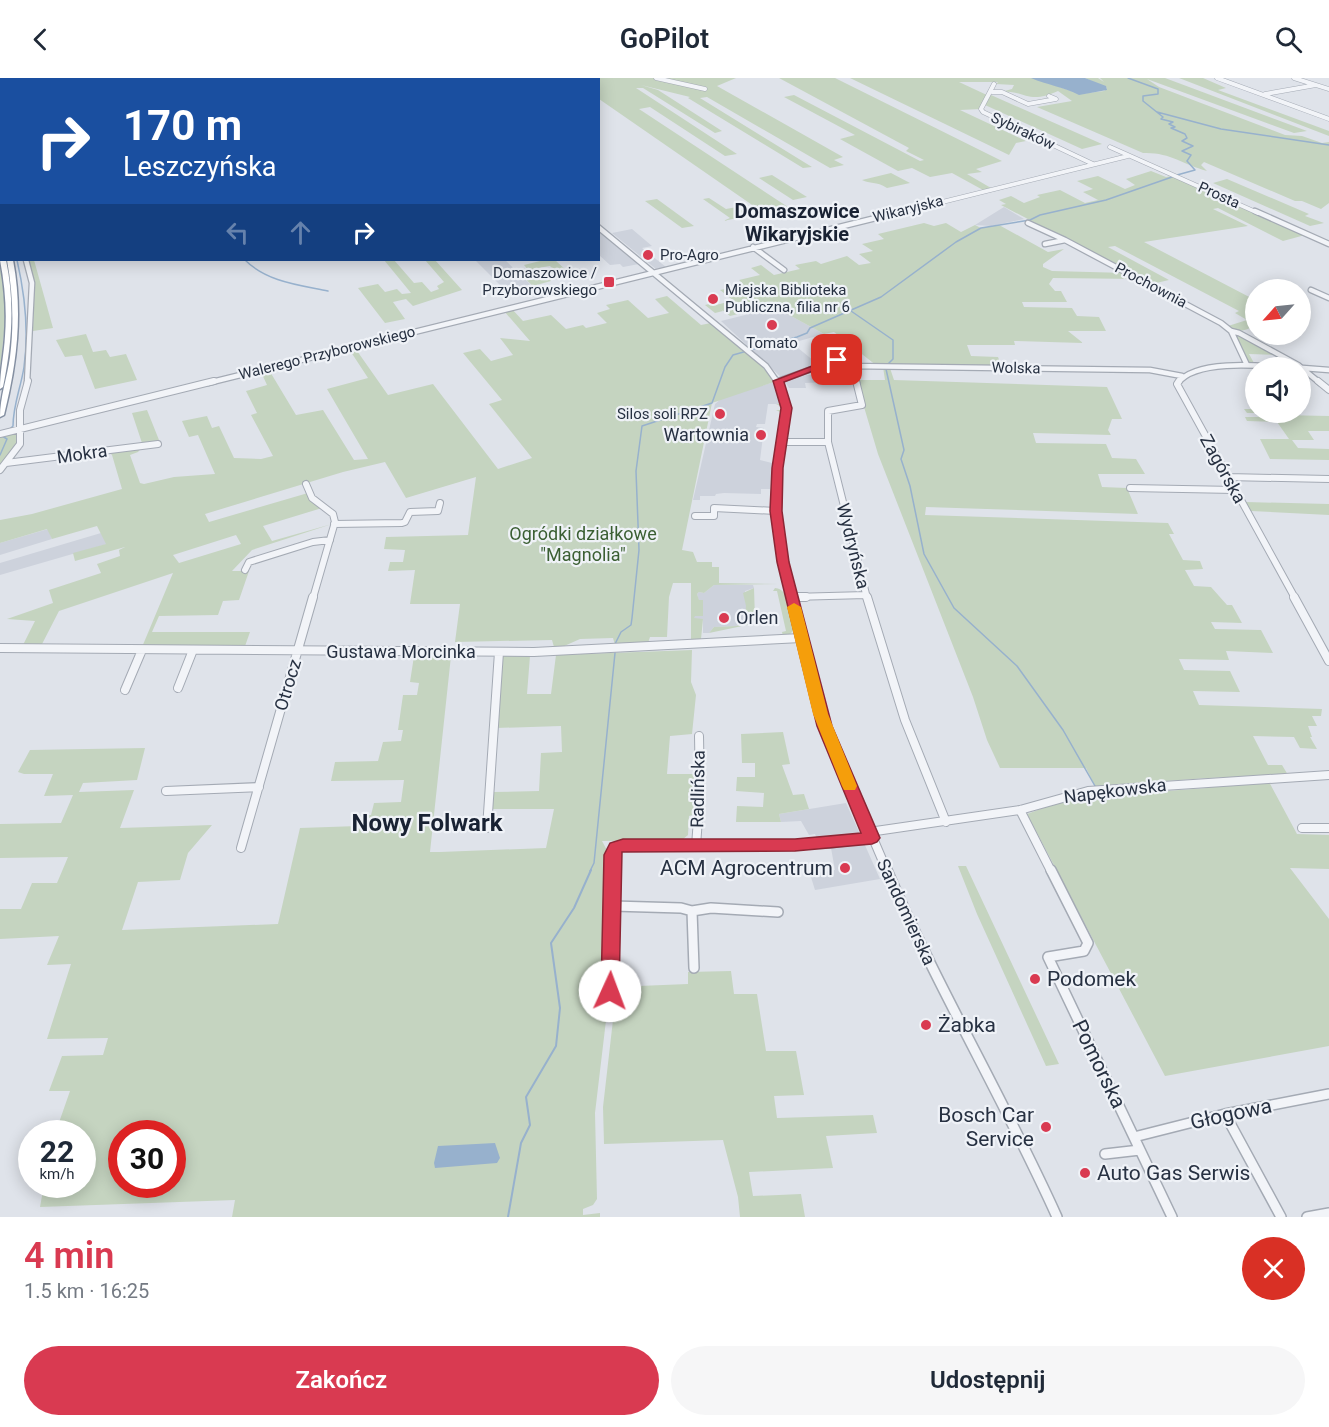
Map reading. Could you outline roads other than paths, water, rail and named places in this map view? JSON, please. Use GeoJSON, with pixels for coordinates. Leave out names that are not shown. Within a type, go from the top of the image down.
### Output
{"type":"FeatureCollection","features":[{"type":"Feature","properties":{"kind":"highway"},"geometry":{"type":"LineString","coordinates":[[0,387],[6,354],[9,316],[8,288],[3,261]]}},
{"type":"Feature","properties":{"kind":"highway"},"geometry":{"type":"LineString","coordinates":[[0,415],[11,372],[16,323],[15,288],[10,261]]}},
{"type":"Feature","properties":{"kind":"street"},"geometry":{"type":"LineString","coordinates":[[656,78],[705,89]]}},
{"type":"Feature","properties":{"kind":"street"},"geometry":{"type":"LineString","coordinates":[[1217,78],[1329,119]]}},
{"type":"Feature","properties":{"kind":"street"},"geometry":{"type":"LineString","coordinates":[[1294,78],[1329,89]]}},
{"type":"Feature","properties":{"kind":"street"},"geometry":{"type":"LineString","coordinates":[[1299,80],[1307,78]]}},
{"type":"Feature","properties":{"kind":"street","name":"Sybiraków"},"geometry":{"type":"LineString","coordinates":[[994,84],[981,110],[983,112],[1094,164]]}},
{"type":"Feature","properties":{"kind":"street"},"geometry":{"type":"LineString","coordinates":[[1262,94],[1316,85]]}},
{"type":"Feature","properties":{"kind":"street"},"geometry":{"type":"LineString","coordinates":[[992,92],[1003,93],[1028,104],[1056,99],[1049,96]]}},
{"type":"Feature","properties":{"kind":"street","name":"Prosta"},"geometry":{"type":"LineString","coordinates":[[1110,147],[1329,244]]}},
{"type":"Feature","properties":{"kind":"street","name":"Wikaryjska"},"geometry":{"type":"LineString","coordinates":[[653,272],[1128,156]]}},
{"type":"Feature","properties":{"kind":"street","name":"Prochownia"},"geometry":{"type":"LineString","coordinates":[[1028,223],[1217,320],[1231,332],[1245,361]]}},
{"type":"Feature","properties":{"kind":"street"},"geometry":{"type":"LineString","coordinates":[[600,229],[747,350],[770,370],[778,381],[837,360],[850,366]]}},
{"type":"Feature","properties":{"kind":"street"},"geometry":{"type":"LineString","coordinates":[[1045,244],[1067,241]]}},
{"type":"Feature","properties":{"kind":"street"},"geometry":{"type":"LineString","coordinates":[[753,248],[784,270]]}},
{"type":"Feature","properties":{"kind":"street"},"geometry":{"type":"LineString","coordinates":[[0,470],[20,444],[20,410],[29,376],[32,283],[26,261]]}},
{"type":"Feature","properties":{"kind":"street","name":"Walerego Przyborowskiego"},"geometry":{"type":"LineString","coordinates":[[0,434],[653,272]]}},
{"type":"Feature","properties":{"kind":"street"},"geometry":{"type":"LineString","coordinates":[[1311,290],[1329,298]]}},
{"type":"Feature","properties":{"kind":"street","name":"Prochownia"},"geometry":{"type":"LineString","coordinates":[[1231,332],[1239,333],[1282,357]]}},
{"type":"Feature","properties":{"kind":"street"},"geometry":{"type":"LineString","coordinates":[[1182,376],[1245,365]]}},
{"type":"Feature","properties":{"kind":"street","name":"Wolska"},"geometry":{"type":"LineString","coordinates":[[850,366],[1150,370],[1182,376]]}},
{"type":"Feature","properties":{"kind":"street","name":"Wydryńska"},"geometry":{"type":"LineString","coordinates":[[850,366],[862,405],[828,411],[828,442],[866,595],[905,720],[946,822]]}},
{"type":"Feature","properties":{"kind":"street"},"geometry":{"type":"LineString","coordinates":[[1311,369],[1329,370]]}},
{"type":"Feature","properties":{"kind":"street","name":"Prochownia"},"geometry":{"type":"LineString","coordinates":[[1311,375],[1329,390]]}},
{"type":"Feature","properties":{"kind":"street","name":"Zagórska"},"geometry":{"type":"LineString","coordinates":[[1182,376],[1177,382],[1178,389],[1329,661]]}},
{"type":"Feature","properties":{"kind":"street","name":"Sandomierska"},"geometry":{"type":"LineString","coordinates":[[778,381],[786,405],[776,483],[776,511],[781,552],[825,726],[914,933],[1023,1141],[1057,1217]]}},
{"type":"Feature","properties":{"kind":"street"},"geometry":{"type":"LineString","coordinates":[[782,441],[828,442]]}},
{"type":"Feature","properties":{"kind":"street","name":"Mokra"},"geometry":{"type":"LineString","coordinates":[[6,463],[158,444]]}},
{"type":"Feature","properties":{"kind":"street"},"geometry":{"type":"LineString","coordinates":[[1227,477],[1329,479]]}},
{"type":"Feature","properties":{"kind":"street"},"geometry":{"type":"LineString","coordinates":[[306,484],[312,498],[333,514],[334,523],[402,523],[405,522],[410,512],[438,511],[440,503]]}},
{"type":"Feature","properties":{"kind":"street"},"geometry":{"type":"LineString","coordinates":[[1130,488],[1235,490]]}},
{"type":"Feature","properties":{"kind":"street"},"geometry":{"type":"LineString","coordinates":[[695,516],[714,516],[714,508],[776,511]]}},
{"type":"Feature","properties":{"kind":"street","name":"Otrocz"},"geometry":{"type":"LineString","coordinates":[[241,848],[334,523]]}},
{"type":"Feature","properties":{"kind":"street"},"geometry":{"type":"LineString","coordinates":[[245,570],[249,562],[313,542],[330,540]]}},
{"type":"Feature","properties":{"kind":"street"},"geometry":{"type":"LineString","coordinates":[[792,597],[866,595]]}},
{"type":"Feature","properties":{"kind":"street","name":"Gustawa Morcinka"},"geometry":{"type":"LineString","coordinates":[[0,648],[499,652],[801,638]]}},
{"type":"Feature","properties":{"kind":"street"},"geometry":{"type":"LineString","coordinates":[[125,690],[142,650]]}},
{"type":"Feature","properties":{"kind":"street"},"geometry":{"type":"LineString","coordinates":[[178,688],[193,650]]}},
{"type":"Feature","properties":{"kind":"street"},"geometry":{"type":"LineString","coordinates":[[487,828],[499,652]]}},
{"type":"Feature","properties":{"kind":"street","name":"Radlińska"},"geometry":{"type":"LineString","coordinates":[[699,736],[700,791],[696,846],[818,844],[870,835]]}},
{"type":"Feature","properties":{"kind":"street","name":"Napękowska"},"geometry":{"type":"LineString","coordinates":[[870,835],[1020,810],[1088,791],[1329,775]]}},
{"type":"Feature","properties":{"kind":"street"},"geometry":{"type":"LineString","coordinates":[[166,791],[259,788]]}},
{"type":"Feature","properties":{"kind":"street","name":"Pomorska"},"geometry":{"type":"LineString","coordinates":[[1020,810],[1089,943],[1084,951],[1048,957],[1172,1217]]}},
{"type":"Feature","properties":{"kind":"street"},"geometry":{"type":"LineString","coordinates":[[1302,828],[1329,828]]}},
{"type":"Feature","properties":{"kind":"street"},"geometry":{"type":"LineString","coordinates":[[610,991],[612,855],[615,848],[623,845],[696,846]]}},
{"type":"Feature","properties":{"kind":"street"},"geometry":{"type":"LineString","coordinates":[[613,906],[681,908],[692,911],[711,908],[778,912]]}},
{"type":"Feature","properties":{"kind":"street"},"geometry":{"type":"LineString","coordinates":[[692,911],[694,968]]}},
{"type":"Feature","properties":{"kind":"street","name":"Głogowa"},"geometry":{"type":"LineString","coordinates":[[1134,1137],[1225,1114],[1329,1094]]}},
{"type":"Feature","properties":{"kind":"street"},"geometry":{"type":"LineString","coordinates":[[1225,1114],[1281,1217]]}},
{"type":"Feature","properties":{"kind":"street"},"geometry":{"type":"LineString","coordinates":[[1105,1154],[1140,1150]]}},
{"type":"Feature","properties":{"kind":"street"},"geometry":{"type":"LineString","coordinates":[[1307,1217],[1329,1213]]}},
{"type":"Feature","properties":{"kind":"water"},"geometry":{"type":"Polygon","coordinates":[[[1031,78],[1085,78],[1106,86],[1107,90],[1079,95],[1031,78]]]}},
{"type":"Feature","properties":{"kind":"water"},"geometry":{"type":"Polygon","coordinates":[[[495,1143],[500,1158],[497,1163],[435,1168],[438,1146],[495,1143]]]}},
{"type":"Feature","properties":{"kind":"waterway"},"geometry":{"type":"LineString","coordinates":[[1128,78],[1158,89],[1158,94],[1143,96],[1143,101],[1163,117],[1161,119],[1173,122],[1169,124],[1175,127],[1171,128],[1185,134],[1187,138],[1182,141],[1193,146],[1182,151],[1191,155],[1187,161],[1195,170],[1177,175]]}},
{"type":"Feature","properties":{"kind":"waterway"},"geometry":{"type":"LineString","coordinates":[[1157,112],[1221,129],[1329,145]]}},
{"type":"Feature","properties":{"kind":"waterway"},"geometry":{"type":"LineString","coordinates":[[615,644],[621,632],[631,625],[632,618],[639,550],[636,471],[642,426],[712,403],[725,367],[733,355],[797,337],[807,333],[810,328],[881,297],[956,242],[981,228],[1030,220],[1040,215],[1106,200],[1172,177]]}},
{"type":"Feature","properties":{"kind":"waterway"},"geometry":{"type":"LineString","coordinates":[[10,429],[13,426],[14,411],[23,374],[26,340],[24,300],[17,261]]}},
{"type":"Feature","properties":{"kind":"waterway"},"geometry":{"type":"LineString","coordinates":[[246,261],[273,278],[328,291]]}},
{"type":"Feature","properties":{"kind":"waterway"},"geometry":{"type":"LineString","coordinates":[[851,311],[893,340],[893,359],[887,365]]}},
{"type":"Feature","properties":{"kind":"waterway"},"geometry":{"type":"LineString","coordinates":[[886,369],[904,450],[901,459],[910,486],[924,554],[954,608],[1017,666],[1063,730],[1095,786]]}},
{"type":"Feature","properties":{"kind":"waterway"},"geometry":{"type":"LineString","coordinates":[[0,455],[7,439],[2,436]]}},
{"type":"Feature","properties":{"kind":"waterway"},"geometry":{"type":"LineString","coordinates":[[590,871],[594,863],[615,653]]}},
{"type":"Feature","properties":{"kind":"waterway"},"geometry":{"type":"LineString","coordinates":[[508,1217],[521,1143],[530,1125],[526,1097],[556,1046],[560,1008],[551,943],[574,908],[591,870]]}},
{"type":"Feature","properties":{"kind":"place","name":"Pro-Agro"},"geometry":{"type":"Point","coordinates":[648,255]}},
{"type":"Feature","properties":{"kind":"place","name":"Domaszowice / Przyborowskiego"},"geometry":{"type":"Point","coordinates":[609,282]}},
{"type":"Feature","properties":{"kind":"place","name":"Miejska Biblioteka Publiczna, filia nr 6"},"geometry":{"type":"Point","coordinates":[713,299]}},
{"type":"Feature","properties":{"kind":"place","name":"Tomato"},"geometry":{"type":"Point","coordinates":[772,325]}},
{"type":"Feature","properties":{"kind":"place","name":"Silos soli RPZ"},"geometry":{"type":"Point","coordinates":[720,414]}},
{"type":"Feature","properties":{"kind":"place","name":"Wartownia"},"geometry":{"type":"Point","coordinates":[761,435]}},
{"type":"Feature","properties":{"kind":"place","name":"Orlen"},"geometry":{"type":"Point","coordinates":[724,618]}},
{"type":"Feature","properties":{"kind":"place","name":"ACM Agrocentrum"},"geometry":{"type":"Point","coordinates":[845,868]}},
{"type":"Feature","properties":{"kind":"place","name":"Podomek"},"geometry":{"type":"Point","coordinates":[1035,979]}},
{"type":"Feature","properties":{"kind":"place","name":"Żabka"},"geometry":{"type":"Point","coordinates":[926,1025]}},
{"type":"Feature","properties":{"kind":"place","name":"Bosch Car Service"},"geometry":{"type":"Point","coordinates":[1046,1127]}},
{"type":"Feature","properties":{"kind":"place","name":"Auto Gas Serwis"},"geometry":{"type":"Point","coordinates":[1085,1173]}},
{"type":"Feature","properties":{"kind":"district","name":"Domaszowice Wikaryjskie"},"geometry":{"type":"Point","coordinates":[797,222]}},
{"type":"Feature","properties":{"kind":"district","name":"Nowy Folwark"},"geometry":{"type":"Point","coordinates":[427,823]}},
{"type":"Feature","properties":{"kind":"park label","name":"Ogródki działkowe \"Magnolia\""},"geometry":{"type":"Point","coordinates":[583,544]}}]}
